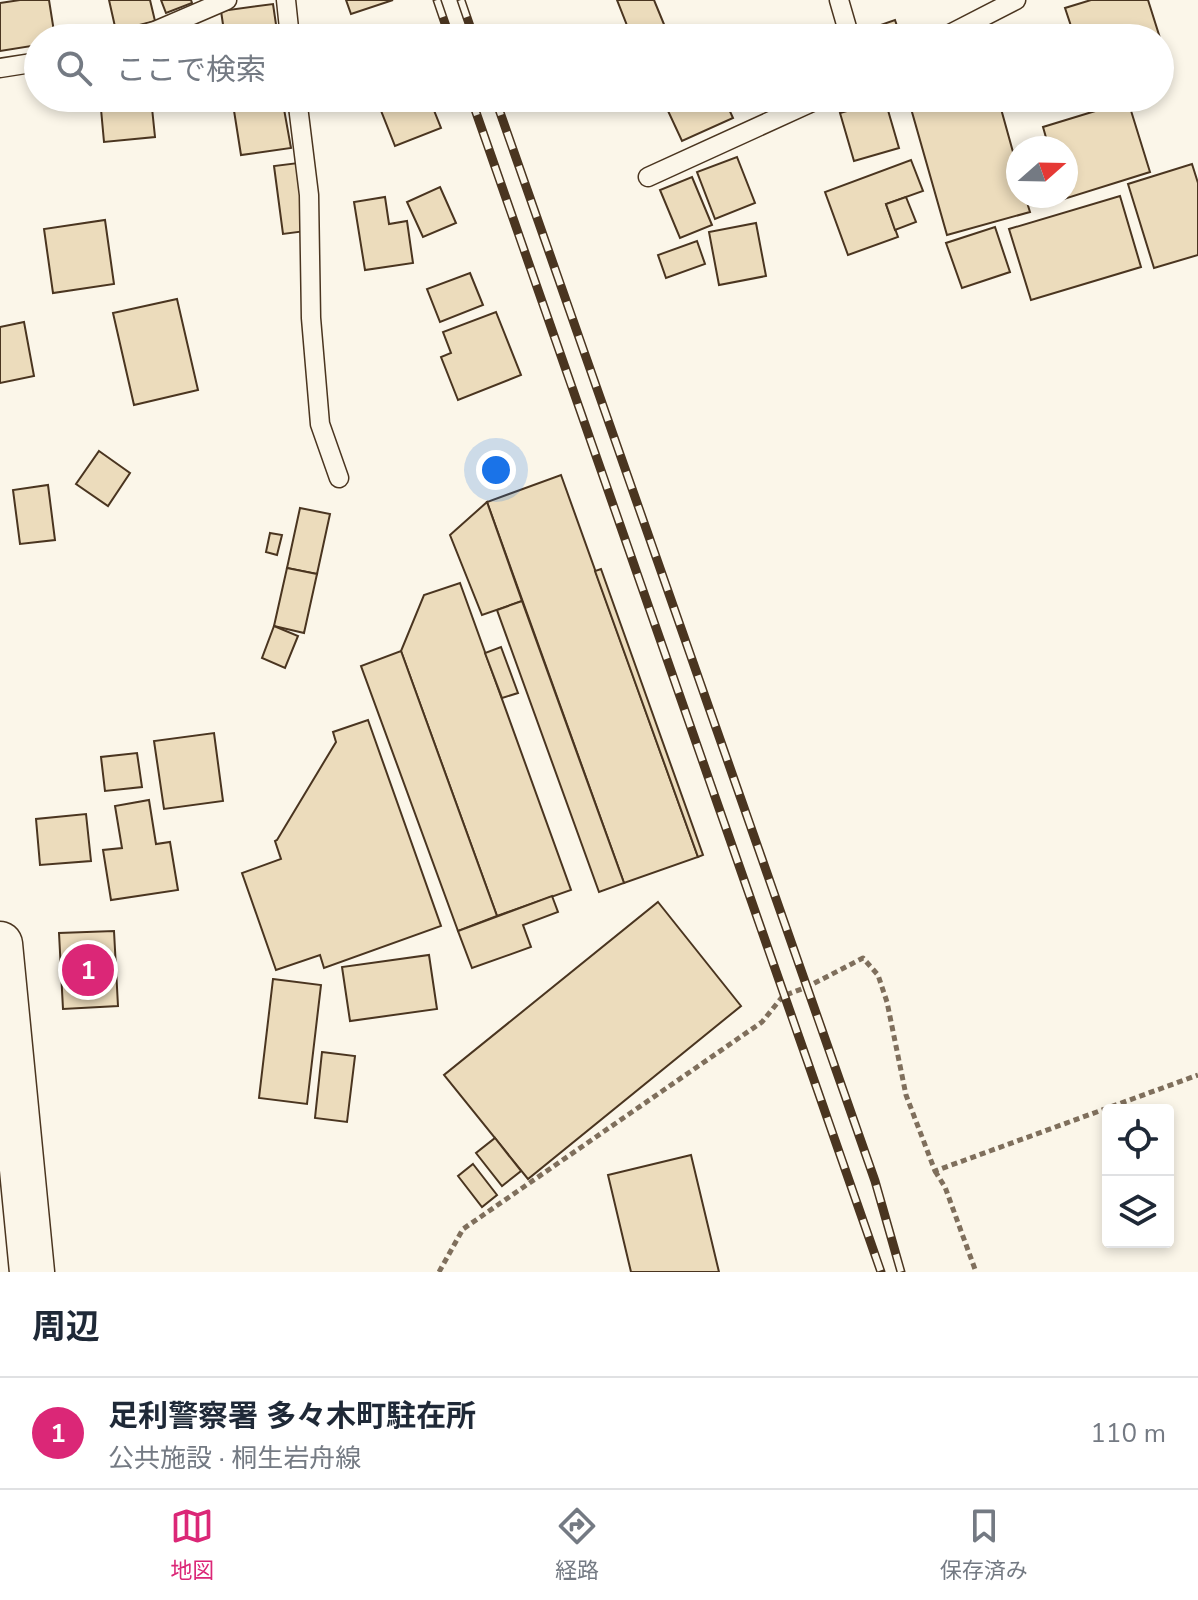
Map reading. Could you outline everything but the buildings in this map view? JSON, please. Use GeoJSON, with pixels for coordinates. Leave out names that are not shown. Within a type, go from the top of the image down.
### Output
{"type":"FeatureCollection","features":[{"type":"Feature","properties":{"kind":"main road"},"geometry":{"type":"LineString","coordinates":[[0,944],[32,1272]]}},
{"type":"Feature","properties":{"kind":"lane"},"geometry":{"type":"LineString","coordinates":[[171,24],[227,0]]}},
{"type":"Feature","properties":{"kind":"lane"},"geometry":{"type":"LineString","coordinates":[[286,0],[289,24]]}},
{"type":"Feature","properties":{"kind":"lane"},"geometry":{"type":"LineString","coordinates":[[839,0],[846,24]]}},
{"type":"Feature","properties":{"kind":"lane"},"geometry":{"type":"LineString","coordinates":[[969,24],[1016,0]]}},
{"type":"Feature","properties":{"kind":"lane"},"geometry":{"type":"LineString","coordinates":[[0,68],[24,64]]}},
{"type":"Feature","properties":{"kind":"lane"},"geometry":{"type":"LineString","coordinates":[[299,112],[309,195],[311,318],[320,424],[339,478]]}},
{"type":"Feature","properties":{"kind":"lane"},"geometry":{"type":"LineString","coordinates":[[648,177],[790,112]]}},
{"type":"Feature","properties":{"kind":"path"},"geometry":{"type":"LineString","coordinates":[[439,1272],[463,1229],[762,1022],[783,996],[863,958],[878,975],[887,1002],[906,1095],[935,1171],[945,1187],[976,1272]]}},
{"type":"Feature","properties":{"kind":"path"},"geometry":{"type":"LineString","coordinates":[[935,1171],[1198,1075]]}},
{"type":"Feature","properties":{"kind":"railway"},"geometry":{"type":"LineString","coordinates":[[437,0],[445,24]]}},
{"type":"Feature","properties":{"kind":"railway"},"geometry":{"type":"LineString","coordinates":[[461,0],[469,24]]}},
{"type":"Feature","properties":{"kind":"railway"},"geometry":{"type":"LineString","coordinates":[[476,112],[881,1272]]}},
{"type":"Feature","properties":{"kind":"railway"},"geometry":{"type":"LineString","coordinates":[[500,112],[875,1181],[901,1272]]}},
{"type":"Feature","properties":{"kind":"place","name":"足利警察署 多々木町駐在所"},"geometry":{"type":"Point","coordinates":[88,970]}}]}
